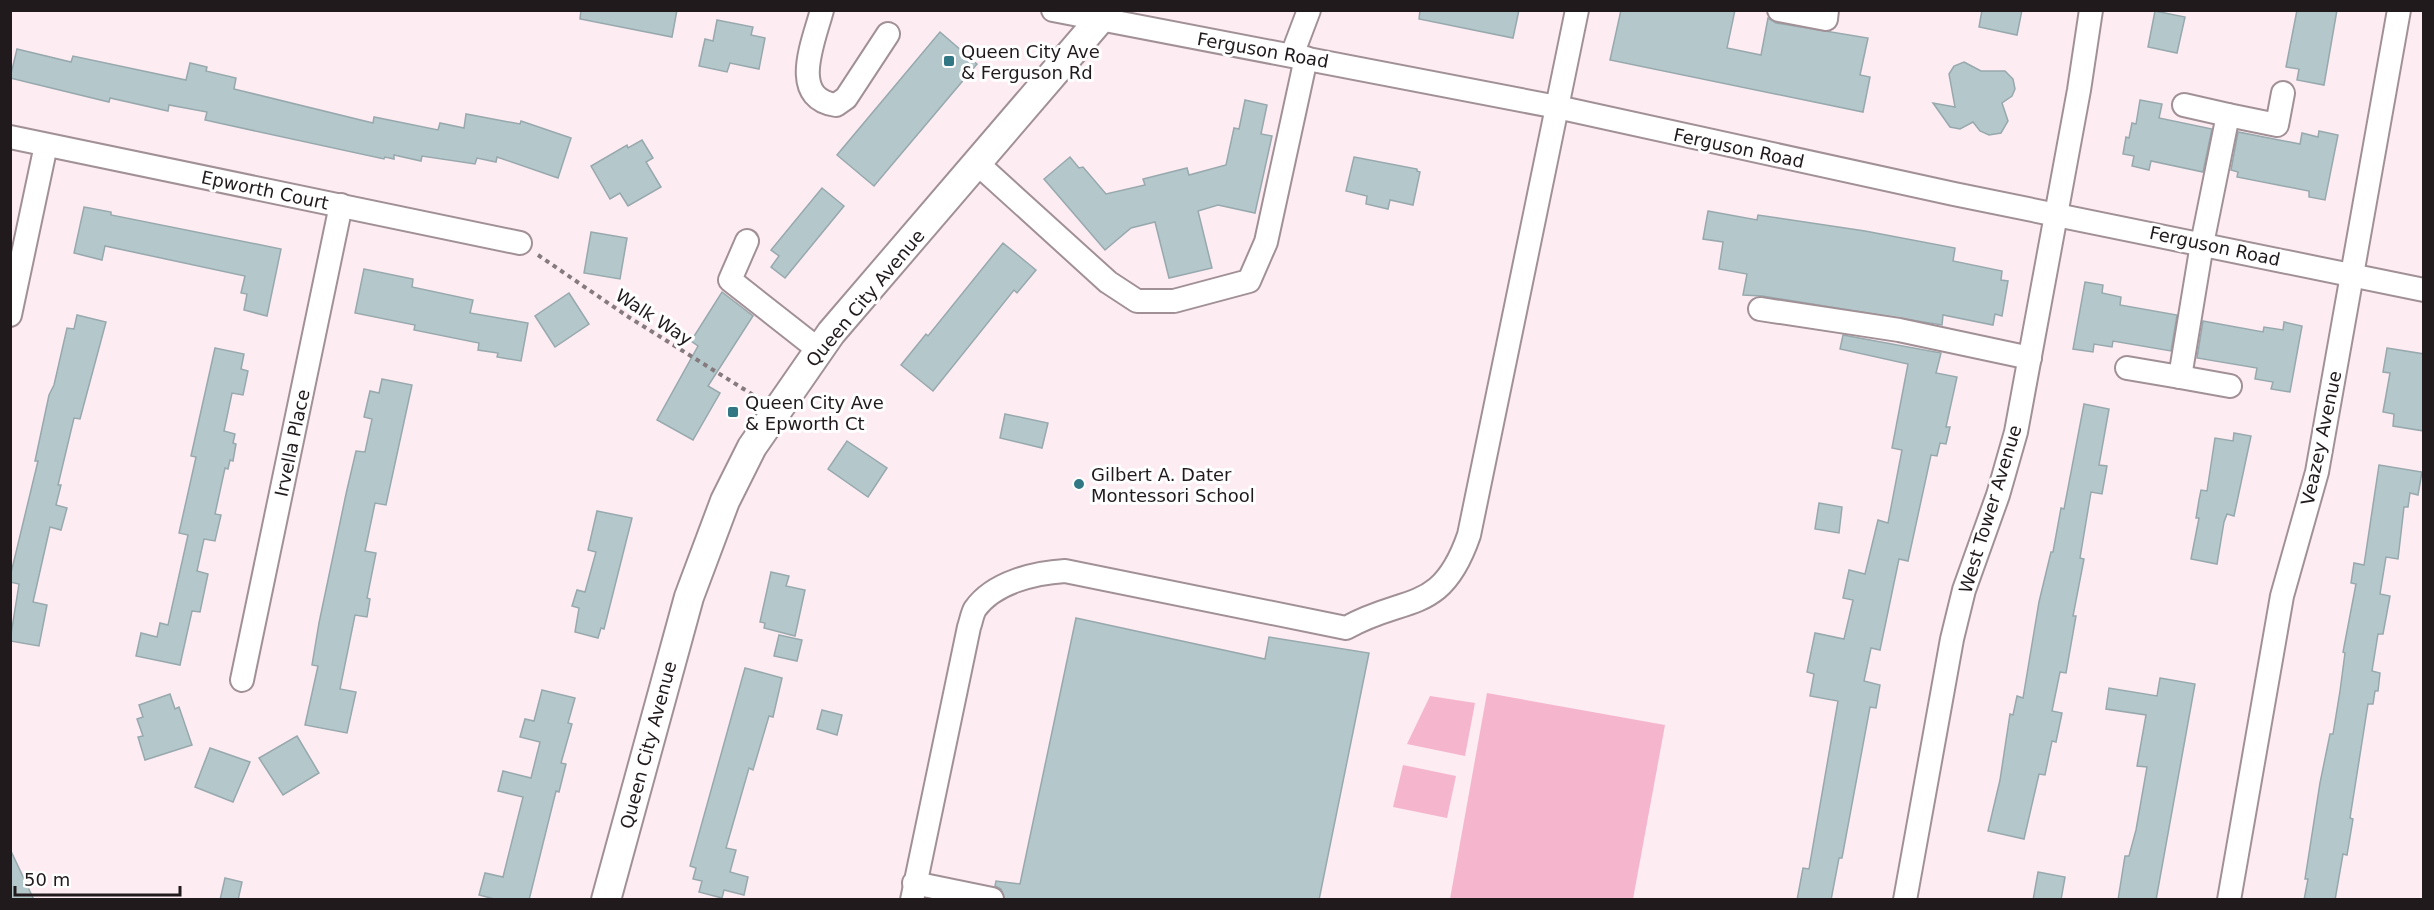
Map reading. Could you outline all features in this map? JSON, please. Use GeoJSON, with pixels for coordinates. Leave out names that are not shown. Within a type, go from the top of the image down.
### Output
{"type":"FeatureCollection","features":[{"type":"Feature","properties":{"kind":"main road","name":"Queen City Avenue"},"geometry":{"type":"LineString","coordinates":[[606,900],[698,568],[724,501],[752,447],[819,350],[1104,16]]}},
{"type":"Feature","properties":{"kind":"street"},"geometry":{"type":"LineString","coordinates":[[822,10],[808,65],[807,82],[816,99],[826,104],[836,105],[846,98],[888,34]]}},
{"type":"Feature","properties":{"kind":"street","name":"Ferguson Road"},"geometry":{"type":"LineString","coordinates":[[1053,10],[1104,16],[1557,107],[1942,191],[2424,290]]}},
{"type":"Feature","properties":{"kind":"street"},"geometry":{"type":"LineString","coordinates":[[978,164],[1108,282],[1137,301],[1174,302],[1249,281],[1266,242],[1309,10]]}},
{"type":"Feature","properties":{"kind":"street"},"geometry":{"type":"LineString","coordinates":[[993,899],[913,891],[969,627],[975,609],[993,593],[1016,580],[1041,573],[1065,571],[1346,628],[1368,616],[1414,604],[1449,579],[1462,556],[1469,535],[1577,10]]}},
{"type":"Feature","properties":{"kind":"street"},"geometry":{"type":"LineString","coordinates":[[1779,10],[1826,19],[1827,10]]}},
{"type":"Feature","properties":{"kind":"street","name":"West Tower Avenue"},"geometry":{"type":"LineString","coordinates":[[1905,900],[1952,639],[1964,590],[1998,495],[2016,432],[2057,213],[2091,10]]}},
{"type":"Feature","properties":{"kind":"street","name":"Veazey Avenue"},"geometry":{"type":"LineString","coordinates":[[2229,900],[2282,596],[2317,472],[2399,10]]}},
{"type":"Feature","properties":{"kind":"street"},"geometry":{"type":"LineString","coordinates":[[2184,105],[2277,125],[2283,93]]}},
{"type":"Feature","properties":{"kind":"street"},"geometry":{"type":"LineString","coordinates":[[2180,377],[2202,244],[2228,115]]}},
{"type":"Feature","properties":{"kind":"street","name":"Epworth Court"},"geometry":{"type":"LineString","coordinates":[[10,137],[520,243]]}},
{"type":"Feature","properties":{"kind":"street"},"geometry":{"type":"LineString","coordinates":[[10,315],[46,145]]}},
{"type":"Feature","properties":{"kind":"street","name":"Irvella Place"},"geometry":{"type":"LineString","coordinates":[[242,680],[341,205]]}},
{"type":"Feature","properties":{"kind":"street"},"geometry":{"type":"LineString","coordinates":[[747,240],[730,280],[819,350]]}},
{"type":"Feature","properties":{"kind":"street"},"geometry":{"type":"LineString","coordinates":[[1760,309],[1899,330],[2030,358]]}},
{"type":"Feature","properties":{"kind":"street"},"geometry":{"type":"LineString","coordinates":[[2127,368],[2230,386]]}},
{"type":"Feature","properties":{"kind":"path","name":"Walk Way"},"geometry":{"type":"LineString","coordinates":[[520,243],[627,316],[776,410]]}},
{"type":"Feature","properties":{"kind":"shaded area"},"geometry":{"type":"Polygon","coordinates":[[[1487,693],[1665,725],[1633,899],[1450,899],[1487,693]]]}},
{"type":"Feature","properties":{"kind":"shaded area"},"geometry":{"type":"Polygon","coordinates":[[[1430,696],[1475,703],[1465,756],[1407,744],[1430,696]]]}},
{"type":"Feature","properties":{"kind":"shaded area"},"geometry":{"type":"Polygon","coordinates":[[[1403,765],[1456,776],[1447,818],[1393,807],[1403,765]]]}},
{"type":"Feature","properties":{"kind":"building"},"geometry":{"type":"Polygon","coordinates":[[[581,10],[677,10],[672,37],[580,19],[581,10]]]}},
{"type":"Feature","properties":{"kind":"building"},"geometry":{"type":"Polygon","coordinates":[[[1420,10],[1519,10],[1513,38],[1419,19],[1420,10]]]}},
{"type":"Feature","properties":{"kind":"building"},"geometry":{"type":"Polygon","coordinates":[[[1621,10],[1735,10],[1727,48],[1761,55],[1768,18],[1776,23],[1868,38],[1860,75],[1870,77],[1863,112],[1610,60],[1621,10]]]}},
{"type":"Feature","properties":{"kind":"building"},"geometry":{"type":"Polygon","coordinates":[[[1982,10],[2022,10],[2017,35],[1979,27],[1982,10]]]}},
{"type":"Feature","properties":{"kind":"building"},"geometry":{"type":"Polygon","coordinates":[[[2297,10],[2337,10],[2324,85],[2297,80],[2299,69],[2286,67],[2297,10]]]}},
{"type":"Feature","properties":{"kind":"building"},"geometry":{"type":"Polygon","coordinates":[[[2155,11],[2185,17],[2177,53],[2148,47],[2155,11]]]}},
{"type":"Feature","properties":{"kind":"building"},"geometry":{"type":"Polygon","coordinates":[[[717,20],[753,27],[751,35],[765,38],[759,69],[730,63],[727,72],[699,66],[705,39],[713,41],[717,20]]]}},
{"type":"Feature","properties":{"kind":"building"},"geometry":{"type":"Polygon","coordinates":[[[940,32],[977,64],[874,186],[837,155],[940,32]]]}},
{"type":"Feature","properties":{"kind":"building"},"geometry":{"type":"Polygon","coordinates":[[[17,49],[71,62],[73,56],[186,80],[190,63],[207,67],[206,71],[236,78],[234,89],[373,123],[374,117],[438,130],[440,123],[464,128],[466,114],[520,124],[521,121],[571,138],[558,178],[497,157],[496,162],[477,158],[475,164],[422,156],[421,161],[394,155],[394,159],[385,157],[384,159],[205,120],[207,112],[169,105],[168,111],[110,98],[109,102],[10,78],[17,49]]]}},
{"type":"Feature","properties":{"kind":"building"},"geometry":{"type":"Polygon","coordinates":[[[1964,62],[1981,71],[2005,71],[2013,79],[2015,89],[2012,96],[2002,103],[2008,121],[2001,133],[1989,135],[1980,131],[1973,122],[1960,129],[1950,127],[1933,103],[1955,107],[1949,74],[1954,66],[1964,62]]]}},
{"type":"Feature","properties":{"kind":"building"},"geometry":{"type":"Polygon","coordinates":[[[1245,100],[1267,105],[1261,134],[1272,136],[1255,213],[1218,205],[1198,211],[1212,268],[1169,278],[1155,222],[1131,228],[1105,250],[1044,179],[1070,157],[1079,168],[1083,167],[1106,194],[1145,185],[1143,179],[1187,168],[1189,175],[1226,165],[1234,128],[1239,129],[1245,100]]]}},
{"type":"Feature","properties":{"kind":"building"},"geometry":{"type":"Polygon","coordinates":[[[2140,100],[2162,104],[2159,118],[2212,129],[2203,172],[2151,161],[2149,170],[2132,166],[2134,156],[2123,154],[2126,137],[2129,138],[2132,123],[2136,124],[2140,100]]]}},
{"type":"Feature","properties":{"kind":"building"},"geometry":{"type":"Polygon","coordinates":[[[2319,131],[2338,135],[2325,200],[2309,197],[2309,191],[2237,177],[2238,172],[2231,170],[2238,132],[2300,144],[2302,133],[2318,137],[2319,131]]]}},
{"type":"Feature","properties":{"kind":"building"},"geometry":{"type":"Polygon","coordinates":[[[642,140],[653,158],[646,162],[661,187],[628,206],[620,193],[610,199],[591,166],[627,145],[628,148],[642,140]]]}},
{"type":"Feature","properties":{"kind":"building"},"geometry":{"type":"Polygon","coordinates":[[[1354,157],[1417,169],[1420,172],[1413,205],[1390,200],[1388,209],[1366,204],[1367,196],[1346,191],[1354,157]]]}},
{"type":"Feature","properties":{"kind":"building"},"geometry":{"type":"Polygon","coordinates":[[[822,188],[844,206],[785,278],[771,267],[779,256],[771,250],[822,188]]]}},
{"type":"Feature","properties":{"kind":"building"},"geometry":{"type":"Polygon","coordinates":[[[84,207],[111,212],[111,215],[281,249],[267,316],[244,310],[247,294],[241,293],[245,276],[105,246],[102,260],[74,253],[84,207]]]}},
{"type":"Feature","properties":{"kind":"building"},"geometry":{"type":"Polygon","coordinates":[[[1708,211],[1757,220],[1758,215],[1865,231],[1955,248],[1953,261],[2002,271],[2001,280],[2008,281],[2002,316],[1995,314],[1993,325],[1943,315],[1942,325],[1762,296],[1743,295],[1747,274],[1719,269],[1723,242],[1703,239],[1708,211]]]}},
{"type":"Feature","properties":{"kind":"building"},"geometry":{"type":"Polygon","coordinates":[[[591,232],[627,238],[620,279],[584,273],[591,232]]]}},
{"type":"Feature","properties":{"kind":"building"},"geometry":{"type":"Polygon","coordinates":[[[1003,243],[1036,270],[1017,293],[1014,290],[933,391],[901,365],[926,334],[928,336],[1003,243]]]}},
{"type":"Feature","properties":{"kind":"building"},"geometry":{"type":"Polygon","coordinates":[[[364,269],[413,279],[412,287],[473,300],[470,313],[528,323],[521,361],[497,357],[498,353],[478,350],[479,343],[414,330],[415,325],[355,313],[364,269]]]}},
{"type":"Feature","properties":{"kind":"building"},"geometry":{"type":"Polygon","coordinates":[[[2085,282],[2103,285],[2102,293],[2121,297],[2120,305],[2177,315],[2171,351],[2113,341],[2112,347],[2094,344],[2093,352],[2073,349],[2085,282]]]}},
{"type":"Feature","properties":{"kind":"building"},"geometry":{"type":"Polygon","coordinates":[[[722,292],[753,316],[708,386],[720,393],[693,440],[657,420],[698,346],[691,341],[722,292]]]}},
{"type":"Feature","properties":{"kind":"building"},"geometry":{"type":"Polygon","coordinates":[[[569,293],[589,324],[555,347],[535,316],[569,293]]]}},
{"type":"Feature","properties":{"kind":"building"},"geometry":{"type":"Polygon","coordinates":[[[77,315],[106,322],[80,419],[74,418],[58,485],[61,485],[56,505],[67,508],[61,530],[50,527],[33,602],[47,605],[39,646],[10,641],[19,584],[10,582],[10,577],[38,461],[35,461],[49,395],[54,385],[67,328],[74,329],[77,315]]]}},
{"type":"Feature","properties":{"kind":"building"},"geometry":{"type":"Polygon","coordinates":[[[2203,321],[2263,332],[2264,327],[2283,330],[2284,322],[2302,326],[2290,392],[2271,389],[2273,382],[2255,379],[2257,368],[2197,358],[2203,321]]]}},
{"type":"Feature","properties":{"kind":"building"},"geometry":{"type":"Polygon","coordinates":[[[1843,335],[1941,353],[1936,373],[1957,377],[1946,427],[1950,427],[1946,444],[1940,443],[1937,456],[1931,455],[1908,561],[1899,559],[1880,650],[1871,648],[1864,681],[1880,685],[1876,708],[1870,707],[1842,858],[1839,858],[1831,900],[1797,900],[1803,868],[1809,869],[1838,701],[1810,696],[1814,674],[1807,672],[1815,633],[1844,639],[1853,600],[1843,598],[1849,570],[1865,574],[1878,520],[1888,523],[1902,450],[1892,448],[1908,364],[1840,349],[1843,335]]]}},
{"type":"Feature","properties":{"kind":"building"},"geometry":{"type":"Polygon","coordinates":[[[215,348],[244,354],[241,369],[248,371],[243,395],[232,393],[224,431],[235,434],[233,461],[230,460],[228,469],[225,468],[215,514],[221,515],[215,541],[204,539],[197,571],[208,574],[200,612],[192,611],[180,665],[136,656],[141,633],[157,637],[160,623],[168,625],[188,535],[179,533],[196,457],[191,456],[215,348]]]}},
{"type":"Feature","properties":{"kind":"building"},"geometry":{"type":"Polygon","coordinates":[[[2387,348],[2424,354],[2424,431],[2393,426],[2394,414],[2383,412],[2390,373],[2383,372],[2387,348]]]}},
{"type":"Feature","properties":{"kind":"building"},"geometry":{"type":"Polygon","coordinates":[[[382,379],[412,385],[386,505],[375,503],[365,551],[376,553],[367,598],[370,599],[367,617],[355,615],[340,689],[356,692],[347,733],[305,725],[318,666],[312,665],[319,623],[346,494],[356,451],[365,452],[372,419],[364,417],[370,391],[379,393],[382,379]]]}},
{"type":"Feature","properties":{"kind":"building"},"geometry":{"type":"Polygon","coordinates":[[[2084,404],[2109,409],[2099,465],[2107,466],[2102,494],[2091,492],[2080,558],[2084,559],[2073,616],[2076,616],[2066,673],[2060,672],[2052,711],[2062,713],[2056,742],[2052,741],[2045,775],[2039,774],[2024,839],[1988,831],[2000,780],[2010,714],[2013,715],[2017,696],[2023,698],[2039,602],[2051,552],[2053,552],[2061,508],[2064,509],[2084,404]]]}},
{"type":"Feature","properties":{"kind":"building"},"geometry":{"type":"Polygon","coordinates":[[[1005,414],[1048,423],[1042,448],[1000,438],[1005,414]]]}},
{"type":"Feature","properties":{"kind":"building"},"geometry":{"type":"Polygon","coordinates":[[[2234,433],[2251,436],[2234,516],[2227,514],[2224,522],[2217,564],[2191,559],[2199,518],[2196,518],[2199,500],[2201,490],[2207,491],[2215,438],[2233,441],[2234,433]]]}},
{"type":"Feature","properties":{"kind":"building"},"geometry":{"type":"Polygon","coordinates":[[[847,441],[887,468],[868,497],[828,469],[847,441]]]}},
{"type":"Feature","properties":{"kind":"building"},"geometry":{"type":"Polygon","coordinates":[[[2379,465],[2422,472],[2418,495],[2410,493],[2408,507],[2404,507],[2398,559],[2386,557],[2380,594],[2390,596],[2383,634],[2378,634],[2372,671],[2380,673],[2378,691],[2375,691],[2373,704],[2368,704],[2350,818],[2353,819],[2347,855],[2343,854],[2335,900],[2304,900],[2308,879],[2305,879],[2320,783],[2330,734],[2333,734],[2345,653],[2343,652],[2356,584],[2351,583],[2354,563],[2364,565],[2379,465]]]}},
{"type":"Feature","properties":{"kind":"building"},"geometry":{"type":"Polygon","coordinates":[[[1819,503],[1842,507],[1839,533],[1815,529],[1819,503]]]}},
{"type":"Feature","properties":{"kind":"building"},"geometry":{"type":"Polygon","coordinates":[[[597,511],[632,518],[604,629],[601,628],[598,638],[575,632],[579,608],[572,606],[577,590],[585,592],[596,552],[588,550],[597,511]]]}},
{"type":"Feature","properties":{"kind":"building"},"geometry":{"type":"Polygon","coordinates":[[[771,572],[789,576],[786,586],[805,590],[795,636],[764,628],[765,623],[760,622],[771,572]]]}},
{"type":"Feature","properties":{"kind":"building"},"geometry":{"type":"Polygon","coordinates":[[[1076,618],[1265,659],[1269,637],[1369,653],[1319,900],[1005,900],[1001,889],[995,886],[996,881],[1020,884],[1076,618]]]}},
{"type":"Feature","properties":{"kind":"building"},"geometry":{"type":"Polygon","coordinates":[[[779,635],[802,640],[797,661],[774,656],[779,635]]]}},
{"type":"Feature","properties":{"kind":"building"},"geometry":{"type":"Polygon","coordinates":[[[745,668],[782,678],[773,717],[769,716],[753,770],[749,768],[726,848],[736,850],[730,872],[748,877],[744,895],[724,890],[722,898],[699,892],[702,881],[693,879],[696,868],[690,866],[745,668]]]}},
{"type":"Feature","properties":{"kind":"building"},"geometry":{"type":"Polygon","coordinates":[[[2160,678],[2195,684],[2156,900],[2118,900],[2125,856],[2129,856],[2136,830],[2147,767],[2137,766],[2146,715],[2106,709],[2109,688],[2157,696],[2160,678]]]}},
{"type":"Feature","properties":{"kind":"building"},"geometry":{"type":"Polygon","coordinates":[[[542,690],[575,698],[568,723],[572,724],[561,763],[566,764],[559,792],[556,791],[529,900],[498,900],[479,895],[485,873],[503,877],[523,797],[498,791],[503,771],[531,778],[540,742],[520,737],[525,719],[534,721],[542,690]]]}},
{"type":"Feature","properties":{"kind":"building"},"geometry":{"type":"Polygon","coordinates":[[[170,694],[175,709],[179,707],[192,745],[145,760],[138,737],[143,736],[137,719],[143,717],[139,705],[170,694]]]}},
{"type":"Feature","properties":{"kind":"building"},"geometry":{"type":"Polygon","coordinates":[[[822,710],[842,715],[837,735],[817,729],[822,710]]]}},
{"type":"Feature","properties":{"kind":"building"},"geometry":{"type":"Polygon","coordinates":[[[297,736],[319,773],[283,795],[259,758],[297,736]]]}},
{"type":"Feature","properties":{"kind":"building"},"geometry":{"type":"Polygon","coordinates":[[[210,748],[250,762],[233,802],[195,787],[210,748]]]}},
{"type":"Feature","properties":{"kind":"building"},"geometry":{"type":"Polygon","coordinates":[[[10,849],[34,900],[10,900],[10,849]]]}},
{"type":"Feature","properties":{"kind":"building"},"geometry":{"type":"Polygon","coordinates":[[[2038,872],[2065,877],[2061,900],[2033,900],[2038,872]]]}},
{"type":"Feature","properties":{"kind":"building"},"geometry":{"type":"Polygon","coordinates":[[[225,878],[242,882],[238,900],[220,900],[225,878]]]}},
{"type":"Feature","properties":{"kind":"place","name":"Queen City Ave & Ferguson Rd"},"geometry":{"type":"Point","coordinates":[949,61]}},
{"type":"Feature","properties":{"kind":"place","name":"Queen City Ave & Epworth Ct"},"geometry":{"type":"Point","coordinates":[733,412]}},
{"type":"Feature","properties":{"kind":"place","name":"Gilbert A. Dater Montessori School"},"geometry":{"type":"Point","coordinates":[1079,484]}}]}
